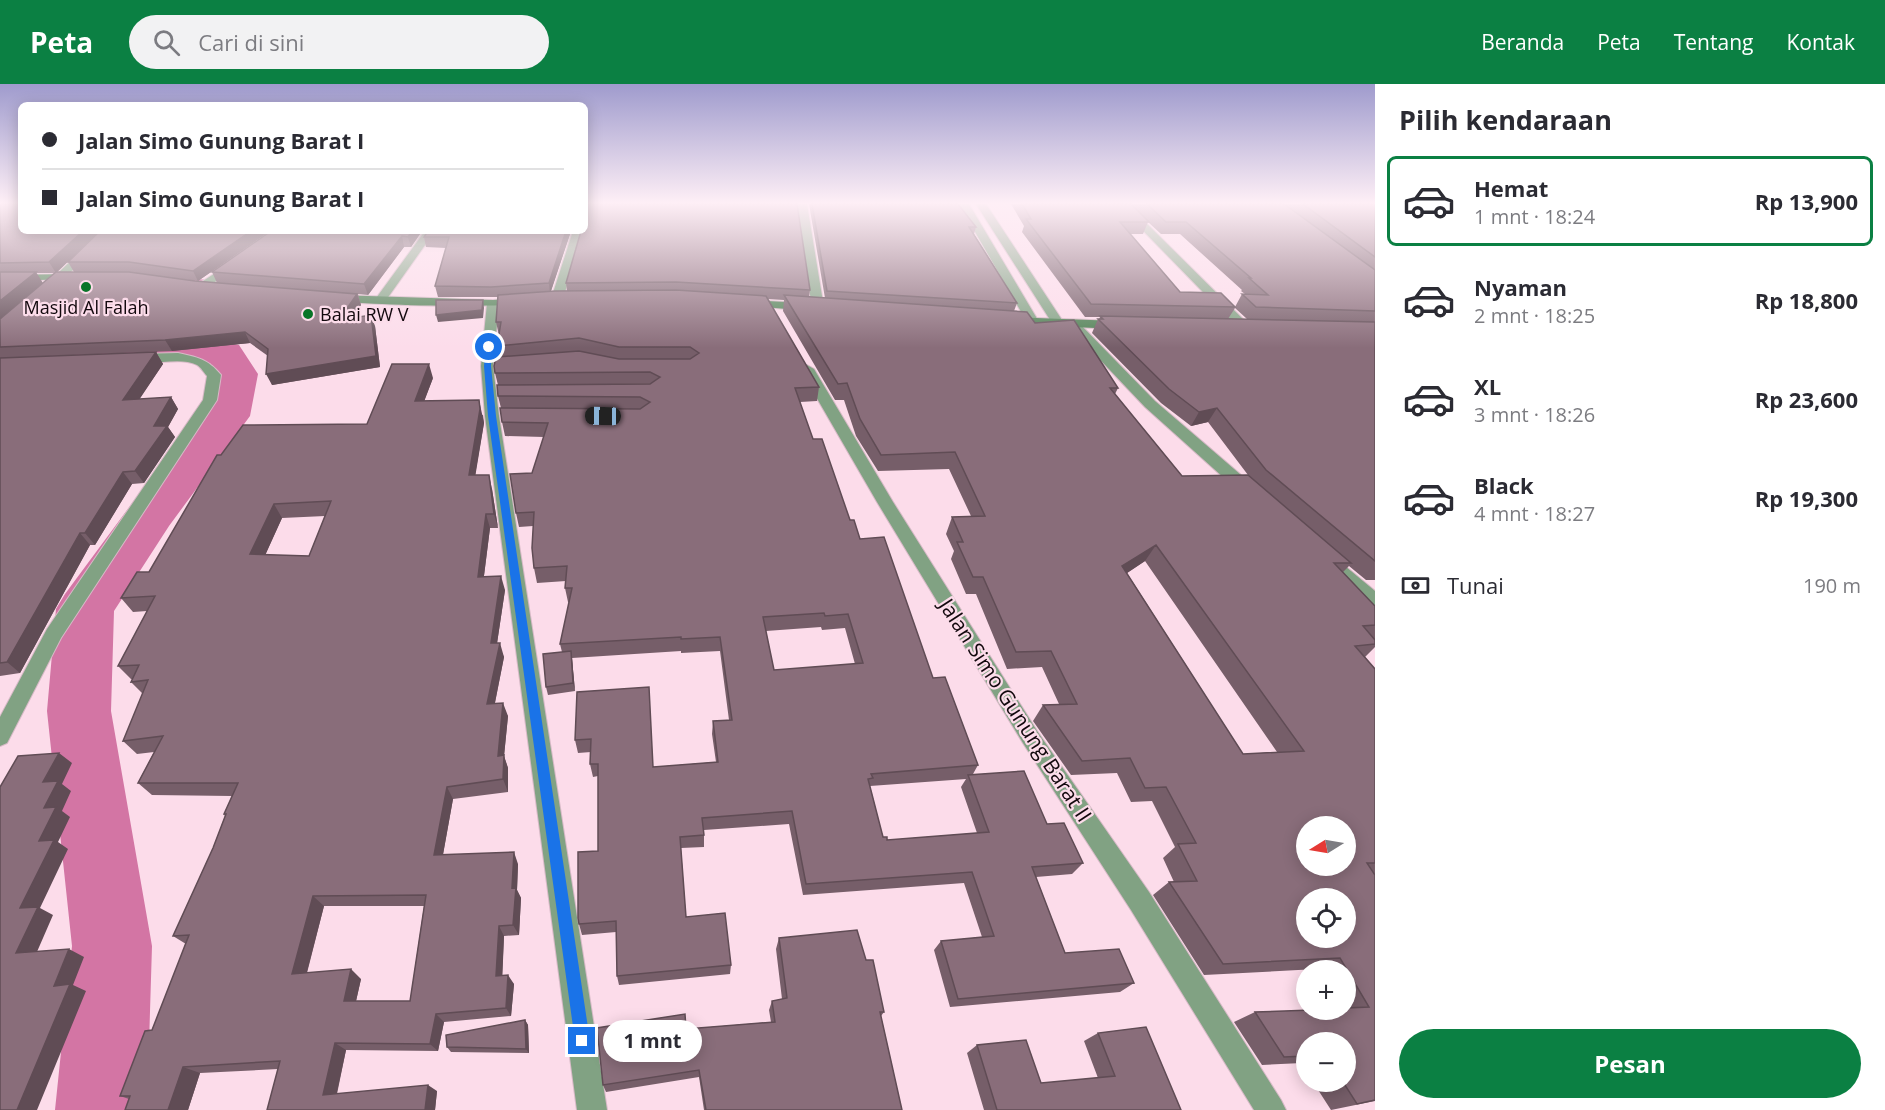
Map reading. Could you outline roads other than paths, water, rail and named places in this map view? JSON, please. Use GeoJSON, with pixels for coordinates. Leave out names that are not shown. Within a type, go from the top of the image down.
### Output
{"type":"FeatureCollection","features":[{"type":"Feature","properties":{"kind":"main road"},"geometry":{"type":"LineString","coordinates":[[0,278],[62,275],[82,278]]}},
{"type":"Feature","properties":{"kind":"main road"},"geometry":{"type":"LineString","coordinates":[[202,284],[223,288]]}},
{"type":"Feature","properties":{"kind":"main road"},"geometry":{"type":"LineString","coordinates":[[322,297],[380,301],[493,303],[551,299]]}},
{"type":"Feature","properties":{"kind":"main road"},"geometry":{"type":"LineString","coordinates":[[735,302],[824,308]]}},
{"type":"Feature","properties":{"kind":"main road"},"geometry":{"type":"LineString","coordinates":[[997,320],[1130,325]]}},
{"type":"Feature","properties":{"kind":"main road"},"geometry":{"type":"LineString","coordinates":[[1221,327],[1250,327]]}},
{"type":"Feature","properties":{"kind":"street"},"geometry":{"type":"LineString","coordinates":[[40,294],[87,252]]}},
{"type":"Feature","properties":{"kind":"street"},"geometry":{"type":"LineString","coordinates":[[380,301],[415,252]]}},
{"type":"Feature","properties":{"kind":"street"},"geometry":{"type":"LineString","coordinates":[[551,299],[570,252]]}},
{"type":"Feature","properties":{"kind":"street"},"geometry":{"type":"LineString","coordinates":[[812,252],[824,308]]}},
{"type":"Feature","properties":{"kind":"street"},"geometry":{"type":"LineString","coordinates":[[992,252],[1033,322]]}},
{"type":"Feature","properties":{"kind":"street"},"geometry":{"type":"LineString","coordinates":[[1012,252],[1058,323]]}},
{"type":"Feature","properties":{"kind":"street"},"geometry":{"type":"LineString","coordinates":[[1172,252],[1250,327]]}},
{"type":"Feature","properties":{"kind":"street"},"geometry":{"type":"LineString","coordinates":[[202,284],[246,256]]}},
{"type":"Feature","properties":{"kind":"street"},"geometry":{"type":"LineString","coordinates":[[493,303],[501,416],[592,1110]]}},
{"type":"Feature","properties":{"kind":"street"},"geometry":{"type":"LineString","coordinates":[[770,304],[780,323]]}},
{"type":"Feature","properties":{"kind":"street"},"geometry":{"type":"LineString","coordinates":[[1073,324],[1150,404],[1258,499]]}},
{"type":"Feature","properties":{"kind":"street","name":"Jalan Simo Gunung Barat II"},"geometry":{"type":"LineString","coordinates":[[797,351],[885,502],[1030,737],[1140,901],[1271,1110]]}},
{"type":"Feature","properties":{"kind":"street"},"geometry":{"type":"LineString","coordinates":[[0,737],[54,634],[210,400],[214,375],[201,362],[178,357],[122,359]]}},
{"type":"Feature","properties":{"kind":"street"},"geometry":{"type":"LineString","coordinates":[[1321,554],[1375,601]]}},
{"type":"Feature","properties":{"kind":"waterway"},"geometry":{"type":"LineString","coordinates":[[174,279],[214,283]]}},
{"type":"Feature","properties":{"kind":"waterway"},"geometry":{"type":"LineString","coordinates":[[0,347],[191,348],[225,354],[237,374],[228,416],[151,514],[85,609],[79,711],[112,946],[101,1110]]}},
{"type":"Feature","properties":{"kind":"place","name":"Masjid Al Falah"},"geometry":{"type":"Point","coordinates":[86,287]}},
{"type":"Feature","properties":{"kind":"place","name":"Balai RW V"},"geometry":{"type":"Point","coordinates":[308,314]}}]}
